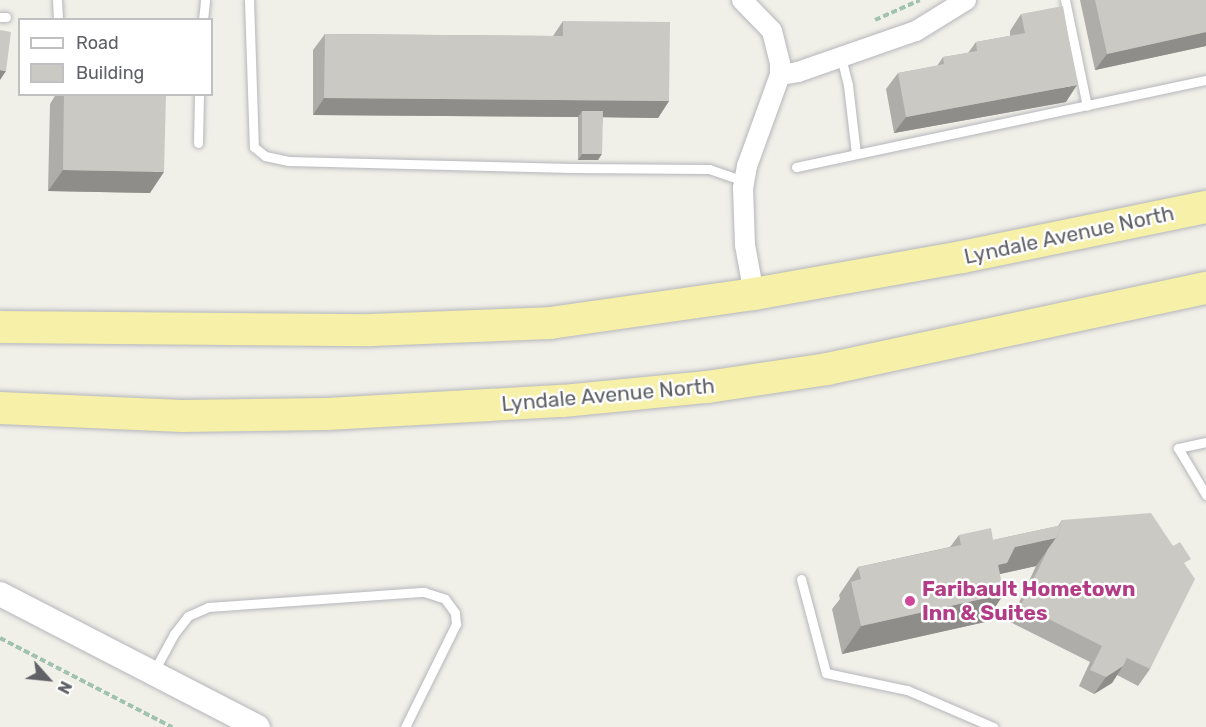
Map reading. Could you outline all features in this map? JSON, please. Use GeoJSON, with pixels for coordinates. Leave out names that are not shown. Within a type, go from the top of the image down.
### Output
{"type":"FeatureCollection","features":[{"type":"Feature","properties":{"kind":"highway","name":"Lyndale Avenue North"},"geometry":{"type":"LineString","coordinates":[[0,327],[371,330],[550,323],[754,294],[962,257],[1206,207]]}},
{"type":"Feature","properties":{"kind":"highway","name":"Lyndale Avenue North"},"geometry":{"type":"LineString","coordinates":[[0,408],[182,416],[327,414],[563,401],[707,387],[826,369],[1206,288]]}},
{"type":"Feature","properties":{"kind":"street"},"geometry":{"type":"LineString","coordinates":[[742,0],[772,31],[778,48],[780,75],[744,181],[743,231],[754,294]]}},
{"type":"Feature","properties":{"kind":"street"},"geometry":{"type":"LineString","coordinates":[[780,75],[798,72],[916,31],[966,0]]}},
{"type":"Feature","properties":{"kind":"street"},"geometry":{"type":"LineString","coordinates":[[0,594],[258,727]]}},
{"type":"Feature","properties":{"kind":"lane"},"geometry":{"type":"LineString","coordinates":[[57,0],[58,18]]}},
{"type":"Feature","properties":{"kind":"lane"},"geometry":{"type":"LineString","coordinates":[[203,18],[205,0]]}},
{"type":"Feature","properties":{"kind":"lane"},"geometry":{"type":"LineString","coordinates":[[249,0],[254,147],[264,156],[288,161],[709,169],[744,181]]}},
{"type":"Feature","properties":{"kind":"lane"},"geometry":{"type":"LineString","coordinates":[[1065,0],[1087,106]]}},
{"type":"Feature","properties":{"kind":"lane"},"geometry":{"type":"LineString","coordinates":[[841,57],[848,85],[856,154]]}},
{"type":"Feature","properties":{"kind":"lane"},"geometry":{"type":"LineString","coordinates":[[796,168],[1206,81]]}},
{"type":"Feature","properties":{"kind":"lane"},"geometry":{"type":"LineString","coordinates":[[198,142],[200,96]]}},
{"type":"Feature","properties":{"kind":"lane"},"geometry":{"type":"LineString","coordinates":[[1206,442],[1178,448],[1206,495]]}},
{"type":"Feature","properties":{"kind":"lane"},"geometry":{"type":"LineString","coordinates":[[801,579],[826,673],[907,690],[993,727]]}},
{"type":"Feature","properties":{"kind":"lane"},"geometry":{"type":"LineString","coordinates":[[153,673],[188,616],[208,607],[424,592],[445,599],[455,614],[456,624],[405,727]]}},
{"type":"Feature","properties":{"kind":"path"},"geometry":{"type":"LineString","coordinates":[[0,638],[172,727]]}},
{"type":"Feature","properties":{"kind":"building"},"geometry":{"type":"Polygon","coordinates":[[[1095,0],[1206,0],[1206,32],[1107,54],[1095,0]]]}},
{"type":"Feature","properties":{"kind":"building"},"geometry":{"type":"Polygon","coordinates":[[[1063,6],[1077,85],[906,117],[898,73],[944,64],[943,57],[977,51],[976,42],[1025,33],[1021,14],[1063,6]]]}},
{"type":"Feature","properties":{"kind":"building"},"geometry":{"type":"Polygon","coordinates":[[[563,21],[670,22],[669,101],[324,98],[325,34],[563,36],[563,21]]]}},
{"type":"Feature","properties":{"kind":"building"},"geometry":{"type":"Polygon","coordinates":[[[0,30],[11,32],[6,71],[0,70],[0,30]]]}},
{"type":"Feature","properties":{"kind":"building"},"geometry":{"type":"Polygon","coordinates":[[[64,96],[166,96],[164,172],[63,170],[64,96]]]}},
{"type":"Feature","properties":{"kind":"building"},"geometry":{"type":"Polygon","coordinates":[[[582,111],[603,111],[602,154],[582,154],[582,111]]]}},
{"type":"Feature","properties":{"kind":"building"},"geometry":{"type":"Polygon","coordinates":[[[1151,513],[1173,546],[1180,542],[1191,559],[1184,563],[1195,579],[1150,669],[1127,658],[1123,666],[1106,677],[1090,670],[1102,646],[1021,605],[1048,549],[1056,538],[1062,520],[1151,513]]]}},
{"type":"Feature","properties":{"kind":"building"},"geometry":{"type":"Polygon","coordinates":[[[1062,525],[1056,538],[1015,547],[1007,563],[998,565],[1004,594],[861,626],[851,582],[861,579],[858,567],[961,545],[959,535],[991,528],[993,540],[1062,525]]]}},
{"type":"Feature","properties":{"kind":"place","name":"Faribault Hometown Inn & Suites"},"geometry":{"type":"Point","coordinates":[910,601]}}]}
